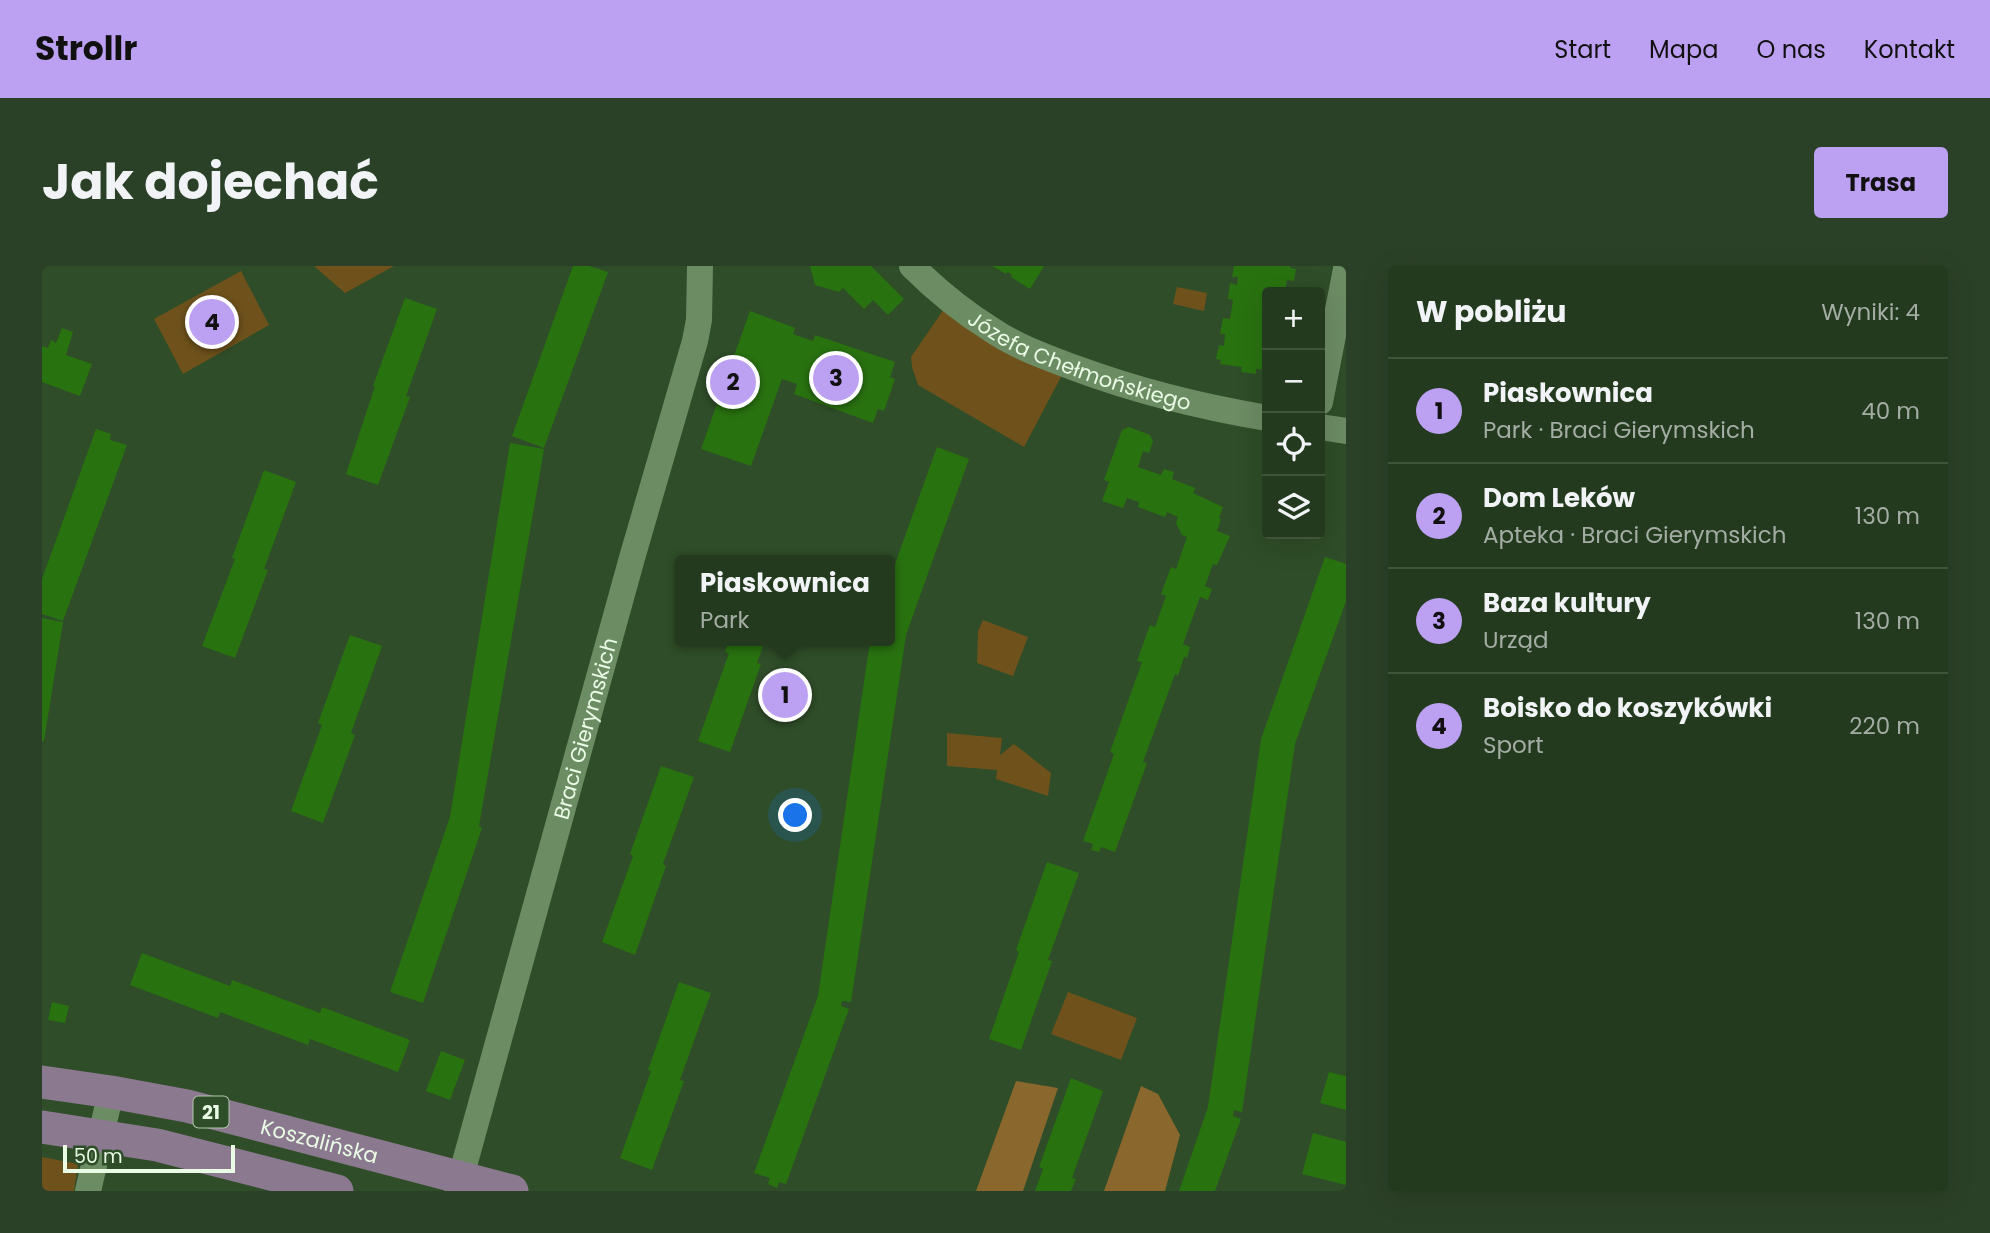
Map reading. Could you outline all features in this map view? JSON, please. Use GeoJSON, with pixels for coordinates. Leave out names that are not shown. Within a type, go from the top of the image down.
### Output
{"type":"FeatureCollection","features":[{"type":"Feature","properties":{"kind":"main road","name":"Koszalińska"},"geometry":{"type":"LineString","coordinates":[[42,1082],[187,1106],[459,1184],[512,1191]]}},
{"type":"Feature","properties":{"kind":"main road","name":"Koszalińska"},"geometry":{"type":"LineString","coordinates":[[42,1127],[157,1145],[337,1191]]}},
{"type":"Feature","properties":{"kind":"street","name":"Braci Gierymskich"},"geometry":{"type":"LineString","coordinates":[[459,1184],[632,558],[695,341],[699,320],[700,266]]}},
{"type":"Feature","properties":{"kind":"street","name":"Józefa Chełmońskiego"},"geometry":{"type":"LineString","coordinates":[[912,266],[958,306],[992,331],[1022,347],[1102,378],[1160,396],[1262,417]]}},
{"type":"Feature","properties":{"kind":"street"},"geometry":{"type":"LineString","coordinates":[[1325,376],[1346,269]]}},
{"type":"Feature","properties":{"kind":"street"},"geometry":{"type":"LineString","coordinates":[[1325,428],[1346,431]]}},
{"type":"Feature","properties":{"kind":"street"},"geometry":{"type":"LineString","coordinates":[[88,1191],[111,1092]]}},
{"type":"Feature","properties":{"kind":"shaded area"},"geometry":{"type":"Polygon","coordinates":[[[314,266],[394,266],[345,293],[314,266]]]}},
{"type":"Feature","properties":{"kind":"shaded area"},"geometry":{"type":"Polygon","coordinates":[[[241,271],[269,325],[183,374],[154,319],[241,271]]]}},
{"type":"Feature","properties":{"kind":"shaded area"},"geometry":{"type":"Polygon","coordinates":[[[1177,287],[1207,293],[1204,311],[1173,304],[1177,287]]]}},
{"type":"Feature","properties":{"kind":"shaded area"},"geometry":{"type":"Polygon","coordinates":[[[944,309],[1062,375],[1024,447],[918,385],[911,357],[944,309]]]}},
{"type":"Feature","properties":{"kind":"shaded area"},"geometry":{"type":"Polygon","coordinates":[[[983,620],[1028,637],[1013,676],[977,663],[978,631],[983,620]]]}},
{"type":"Feature","properties":{"kind":"shaded area"},"geometry":{"type":"Polygon","coordinates":[[[790,674],[806,698],[782,717],[764,692],[790,674]]]}},
{"type":"Feature","properties":{"kind":"shaded area"},"geometry":{"type":"Polygon","coordinates":[[[947,733],[1002,738],[1000,755],[1014,744],[1051,773],[1048,796],[996,779],[997,770],[947,766],[947,733]]]}},
{"type":"Feature","properties":{"kind":"shaded area"},"geometry":{"type":"Polygon","coordinates":[[[1068,992],[1137,1018],[1121,1060],[1051,1034],[1068,992]]]}},
{"type":"Feature","properties":{"kind":"shaded area"},"geometry":{"type":"Polygon","coordinates":[[[1016,1081],[1058,1088],[1023,1191],[976,1191],[1016,1081]]]}},
{"type":"Feature","properties":{"kind":"shaded area"},"geometry":{"type":"Polygon","coordinates":[[[1141,1086],[1158,1094],[1180,1135],[1165,1191],[1104,1191],[1141,1086]]]}},
{"type":"Feature","properties":{"kind":"shaded area"},"geometry":{"type":"Polygon","coordinates":[[[42,1157],[78,1164],[74,1191],[42,1191],[42,1157]]]}},
{"type":"Feature","properties":{"kind":"building"},"geometry":{"type":"Polygon","coordinates":[[[573,266],[589,266],[608,272],[544,448],[512,436],[573,266]]]}},
{"type":"Feature","properties":{"kind":"building"},"geometry":{"type":"Polygon","coordinates":[[[810,266],[871,266],[904,299],[888,315],[873,300],[864,309],[843,288],[839,292],[815,285],[810,266]]]}},
{"type":"Feature","properties":{"kind":"building"},"geometry":{"type":"Polygon","coordinates":[[[992,266],[1044,266],[1030,289],[1011,277],[1008,272],[1006,274],[992,266]]]}},
{"type":"Feature","properties":{"kind":"building"},"geometry":{"type":"Polygon","coordinates":[[[1234,266],[1290,266],[1296,269],[1294,281],[1287,280],[1286,287],[1262,287],[1262,370],[1256,369],[1256,374],[1241,372],[1242,367],[1220,364],[1221,360],[1216,359],[1219,345],[1224,346],[1225,334],[1220,334],[1223,318],[1230,319],[1233,300],[1228,299],[1230,283],[1237,285],[1238,277],[1232,277],[1234,266]]]}},
{"type":"Feature","properties":{"kind":"building"},"geometry":{"type":"Polygon","coordinates":[[[405,298],[437,309],[406,396],[410,397],[378,485],[346,474],[373,386],[405,298]]]}},
{"type":"Feature","properties":{"kind":"building"},"geometry":{"type":"Polygon","coordinates":[[[750,311],[795,328],[793,334],[804,338],[813,341],[815,335],[895,362],[890,377],[895,379],[884,411],[878,409],[873,423],[794,394],[797,384],[782,379],[751,466],[701,449],[750,311]]]}},
{"type":"Feature","properties":{"kind":"building"},"geometry":{"type":"Polygon","coordinates":[[[62,328],[73,332],[66,355],[92,364],[80,396],[42,382],[42,346],[48,348],[51,340],[56,343],[62,328]]]}},
{"type":"Feature","properties":{"kind":"building"},"geometry":{"type":"Polygon","coordinates":[[[1129,427],[1150,435],[1153,441],[1149,453],[1143,451],[1138,467],[1161,475],[1164,469],[1174,472],[1172,479],[1195,488],[1193,493],[1223,507],[1217,531],[1230,536],[1217,565],[1213,564],[1205,586],[1212,589],[1208,600],[1200,597],[1183,644],[1190,647],[1187,658],[1184,657],[1178,676],[1175,674],[1143,762],[1147,763],[1115,852],[1101,847],[1099,852],[1091,850],[1093,844],[1083,841],[1114,754],[1110,752],[1142,662],[1137,661],[1150,625],[1155,627],[1166,596],[1161,594],[1171,567],[1176,569],[1187,537],[1182,535],[1176,523],[1178,517],[1167,512],[1165,517],[1138,507],[1139,502],[1127,498],[1123,508],[1102,501],[1109,482],[1104,480],[1122,430],[1129,427]]]}},
{"type":"Feature","properties":{"kind":"building"},"geometry":{"type":"Polygon","coordinates":[[[96,429],[111,434],[110,440],[127,445],[63,621],[42,614],[42,579],[96,429]]]}},
{"type":"Feature","properties":{"kind":"building"},"geometry":{"type":"Polygon","coordinates":[[[510,443],[544,449],[479,826],[482,828],[423,1003],[390,992],[450,817],[510,443]]]}},
{"type":"Feature","properties":{"kind":"building"},"geometry":{"type":"Polygon","coordinates":[[[937,447],[969,459],[906,635],[851,1002],[842,1001],[841,1006],[849,1009],[786,1184],[779,1182],[777,1188],[768,1184],[770,1178],[754,1173],[818,996],[869,646],[895,646],[895,564],[937,447]]]}},
{"type":"Feature","properties":{"kind":"building"},"geometry":{"type":"Polygon","coordinates":[[[264,470],[296,482],[264,569],[268,570],[235,658],[202,646],[235,559],[232,558],[264,470]]]}},
{"type":"Feature","properties":{"kind":"building"},"geometry":{"type":"Polygon","coordinates":[[[1325,557],[1346,564],[1346,601],[1295,744],[1242,1112],[1234,1110],[1233,1116],[1241,1119],[1215,1191],[1179,1191],[1208,1107],[1261,739],[1325,557]]]}},
{"type":"Feature","properties":{"kind":"building"},"geometry":{"type":"Polygon","coordinates":[[[42,618],[63,622],[44,741],[42,741],[42,618]]]}},
{"type":"Feature","properties":{"kind":"building"},"geometry":{"type":"Polygon","coordinates":[[[350,635],[382,646],[351,733],[355,735],[323,823],[291,811],[322,725],[318,723],[350,635]]]}},
{"type":"Feature","properties":{"kind":"building"},"geometry":{"type":"Polygon","coordinates":[[[727,646],[763,646],[757,663],[761,664],[730,752],[698,741],[729,653],[725,652],[727,646]]]}},
{"type":"Feature","properties":{"kind":"building"},"geometry":{"type":"Polygon","coordinates":[[[661,766],[694,777],[635,955],[602,942],[661,766]]]}},
{"type":"Feature","properties":{"kind":"building"},"geometry":{"type":"Polygon","coordinates":[[[1047,862],[1079,873],[1048,960],[1052,961],[1021,1050],[989,1039],[1047,862]]]}},
{"type":"Feature","properties":{"kind":"building"},"geometry":{"type":"Polygon","coordinates":[[[142,953],[230,986],[232,980],[320,1013],[322,1007],[410,1040],[398,1072],[310,1039],[308,1045],[220,1012],[218,1018],[130,985],[142,953]]]}},
{"type":"Feature","properties":{"kind":"building"},"geometry":{"type":"Polygon","coordinates":[[[679,982],[711,993],[680,1080],[684,1081],[652,1170],[620,1158],[679,982]]]}},
{"type":"Feature","properties":{"kind":"building"},"geometry":{"type":"Polygon","coordinates":[[[52,1002],[69,1006],[65,1023],[48,1020],[52,1002]]]}},
{"type":"Feature","properties":{"kind":"building"},"geometry":{"type":"Polygon","coordinates":[[[441,1051],[465,1060],[450,1100],[426,1091],[441,1051]]]}},
{"type":"Feature","properties":{"kind":"building"},"geometry":{"type":"Polygon","coordinates":[[[1329,1072],[1346,1076],[1346,1110],[1320,1103],[1329,1072]]]}},
{"type":"Feature","properties":{"kind":"building"},"geometry":{"type":"Polygon","coordinates":[[[1071,1078],[1103,1091],[1072,1178],[1076,1179],[1071,1191],[1035,1191],[1043,1169],[1039,1167],[1071,1078]]]}},
{"type":"Feature","properties":{"kind":"building"},"geometry":{"type":"Polygon","coordinates":[[[1313,1133],[1346,1142],[1346,1185],[1302,1174],[1313,1133]]]}},
{"type":"Feature","properties":{"kind":"place","name":"Boisko do koszykówki"},"geometry":{"type":"Point","coordinates":[212,322]}},
{"type":"Feature","properties":{"kind":"place","name":"Baza kultury"},"geometry":{"type":"Point","coordinates":[836,378]}},
{"type":"Feature","properties":{"kind":"place","name":"Dom Leków"},"geometry":{"type":"Point","coordinates":[733,382]}},
{"type":"Feature","properties":{"kind":"place","name":"Piaskownica"},"geometry":{"type":"Point","coordinates":[785,695]}}]}
